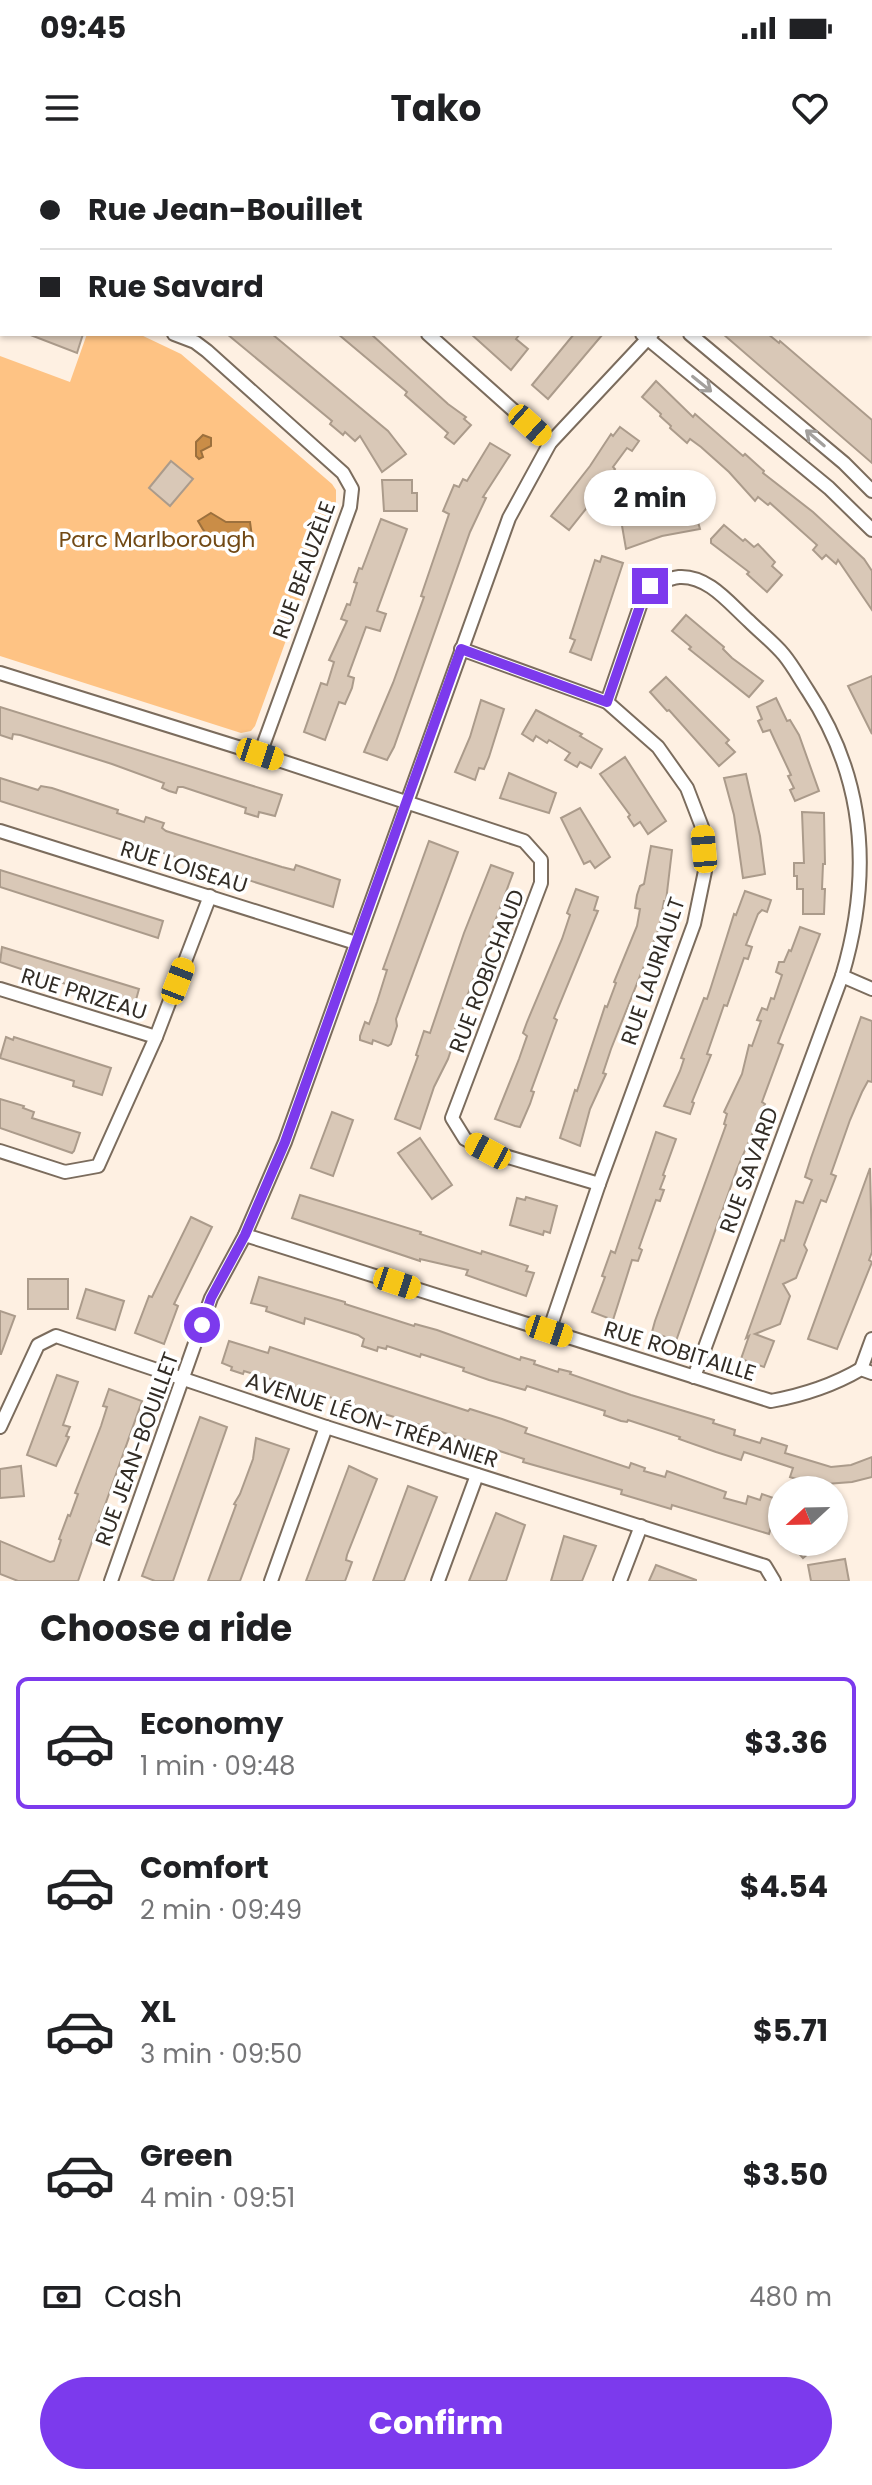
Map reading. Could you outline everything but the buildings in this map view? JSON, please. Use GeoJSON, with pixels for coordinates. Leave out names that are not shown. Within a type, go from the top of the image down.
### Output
{"type":"FeatureCollection","features":[{"type":"Feature","properties":{"kind":"street","name":"RUE BEAUZÈLE"},"geometry":{"type":"LineString","coordinates":[[179,336],[207,351],[343,473],[352,489],[350,507],[260,754]]}},
{"type":"Feature","properties":{"kind":"street"},"geometry":{"type":"LineString","coordinates":[[430,336],[550,443]]}},
{"type":"Feature","properties":{"kind":"street"},"geometry":{"type":"LineString","coordinates":[[647,336],[829,488],[872,530]]}},
{"type":"Feature","properties":{"kind":"street","name":"RUE JEAN-BOUILLET"},"geometry":{"type":"LineString","coordinates":[[111,1581],[211,1298],[245,1235],[285,1142],[509,518],[550,443],[647,336]]}},
{"type":"Feature","properties":{"kind":"street"},"geometry":{"type":"LineString","coordinates":[[692,336],[844,463],[872,491]]}},
{"type":"Feature","properties":{"kind":"street","name":"RUE SAVARD"},"geometry":{"type":"LineString","coordinates":[[607,702],[641,603],[650,586],[679,577],[701,580],[726,599],[785,656],[825,717],[849,775],[859,823],[860,881],[853,941],[694,1377]]}},
{"type":"Feature","properties":{"kind":"street","name":"RUE LAURIAULT"},"geometry":{"type":"LineString","coordinates":[[461,649],[607,702],[658,747],[687,788],[702,827],[705,871],[694,924],[549,1331]]}},
{"type":"Feature","properties":{"kind":"street","name":"RUE ROBICHAUD"},"geometry":{"type":"LineString","coordinates":[[0,673],[524,841],[541,860],[541,883],[452,1118],[465,1139],[488,1151],[599,1184]]}},
{"type":"Feature","properties":{"kind":"street","name":"RUE LOISEAU"},"geometry":{"type":"LineString","coordinates":[[0,831],[356,943]]}},
{"type":"Feature","properties":{"kind":"street"},"geometry":{"type":"LineString","coordinates":[[0,1151],[65,1172],[98,1166],[156,1037],[210,896]]}},
{"type":"Feature","properties":{"kind":"street"},"geometry":{"type":"LineString","coordinates":[[842,976],[872,989]]}},
{"type":"Feature","properties":{"kind":"street","name":"RUE PRIZEAU"},"geometry":{"type":"LineString","coordinates":[[0,989],[156,1037]]}},
{"type":"Feature","properties":{"kind":"street","name":"RUE ROBITAILLE"},"geometry":{"type":"LineString","coordinates":[[245,1235],[771,1401],[802,1395],[866,1371]]}},
{"type":"Feature","properties":{"kind":"street","name":"AVENUE LÉON-TRÉPANIER"},"geometry":{"type":"LineString","coordinates":[[0,1427],[38,1345],[56,1336],[326,1427],[765,1566],[774,1581]]}},
{"type":"Feature","properties":{"kind":"street"},"geometry":{"type":"LineString","coordinates":[[866,1371],[872,1339]]}},
{"type":"Feature","properties":{"kind":"street"},"geometry":{"type":"LineString","coordinates":[[271,1581],[326,1427]]}},
{"type":"Feature","properties":{"kind":"street"},"geometry":{"type":"LineString","coordinates":[[438,1581],[477,1475]]}},
{"type":"Feature","properties":{"kind":"street"},"geometry":{"type":"LineString","coordinates":[[620,1581],[641,1526]]}},
{"type":"Feature","properties":{"kind":"green space","name":"Parc Marlborough"},"geometry":{"type":"Polygon","coordinates":[[[86,336],[143,336],[181,354],[336,490],[336,502],[251,731],[241,733],[0,656],[0,356],[70,382],[86,336]]]}},
{"type":"Feature","properties":{"kind":"shaded area"},"geometry":{"type":"Polygon","coordinates":[[[203,435],[211,438],[211,446],[201,451],[203,457],[199,459],[196,456],[196,442],[203,435]]]}},
{"type":"Feature","properties":{"kind":"shaded area"},"geometry":{"type":"Polygon","coordinates":[[[211,513],[226,522],[250,522],[253,544],[234,548],[214,542],[198,521],[211,513]]]}},
{"type":"Feature","properties":{"kind":"route"},"geometry":{"type":"LineString","coordinates":[[202,1325],[211,1298],[245,1235],[285,1142],[461,649],[607,702],[641,603],[650,586]]}}]}
